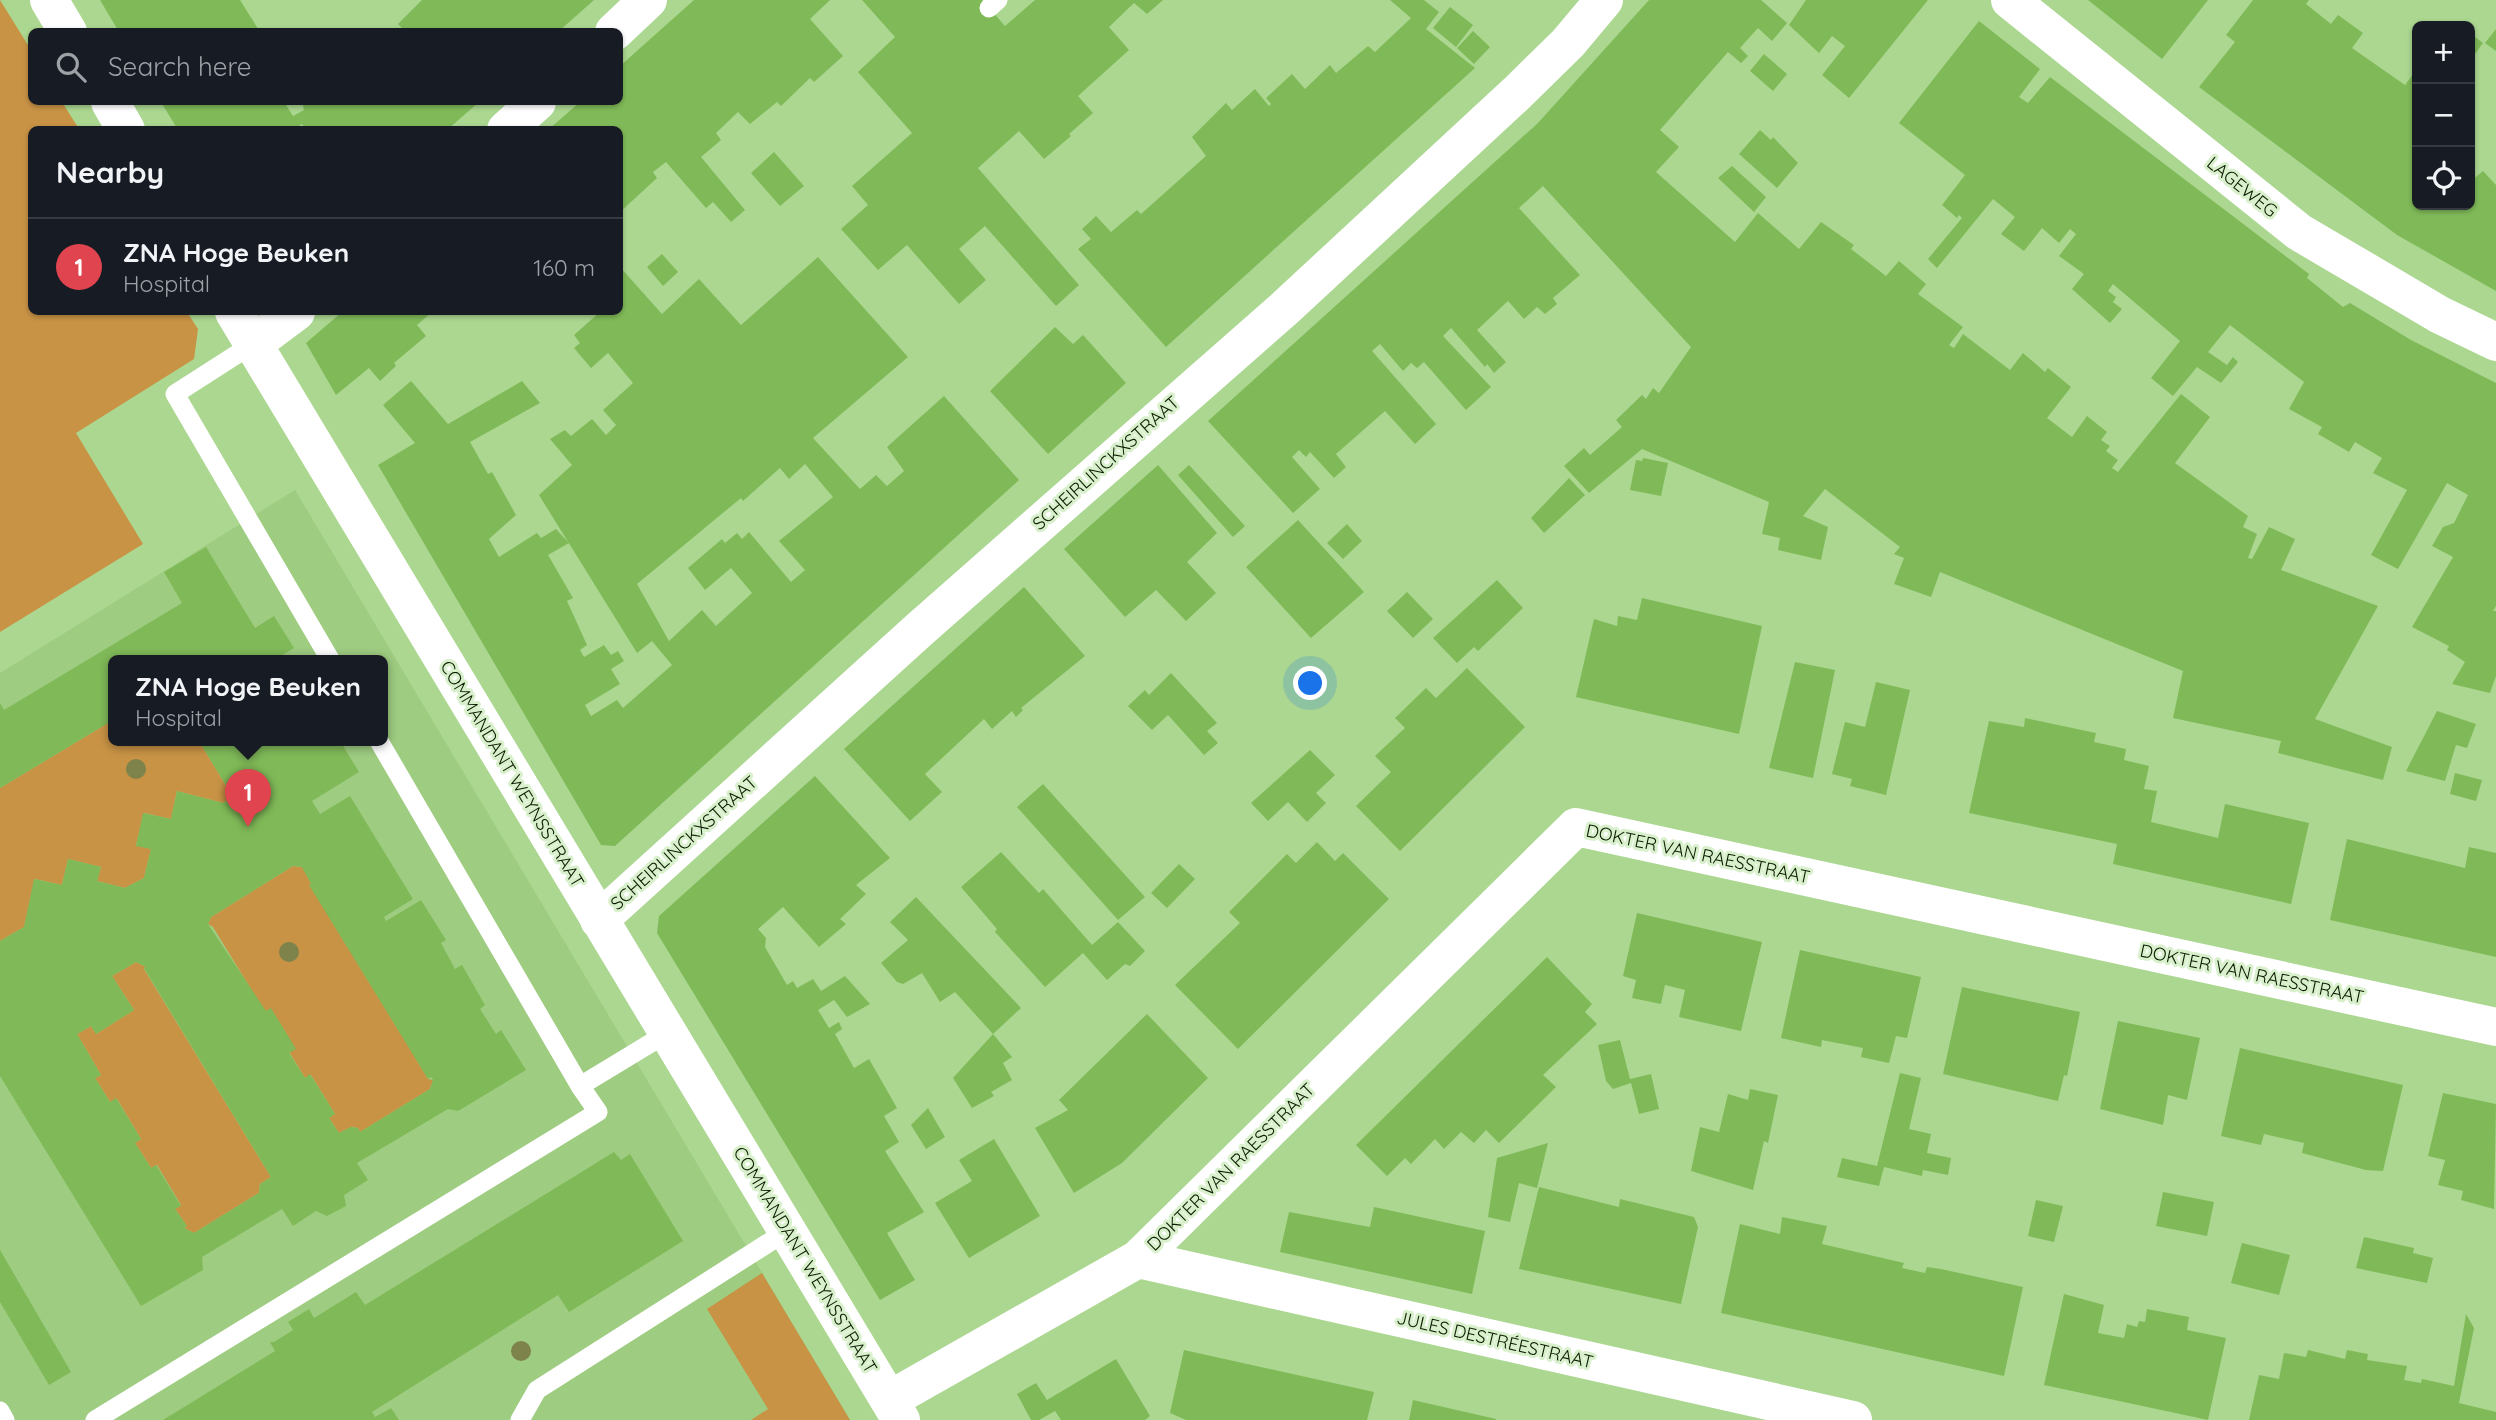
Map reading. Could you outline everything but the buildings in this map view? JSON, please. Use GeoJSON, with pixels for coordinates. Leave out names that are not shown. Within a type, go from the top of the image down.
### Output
{"type":"FeatureCollection","features":[{"type":"Feature","properties":{"kind":"street"},"geometry":{"type":"LineString","coordinates":[[49,0],[66,28]]}},
{"type":"Feature","properties":{"kind":"street"},"geometry":{"type":"LineString","coordinates":[[618,28],[648,0]]}},
{"type":"Feature","properties":{"kind":"street","name":"SCHEIRLINCKXSTRAAT"},"geometry":{"type":"LineString","coordinates":[[599,920],[930,620],[1284,308],[1517,93],[1568,43],[1604,0]]}},
{"type":"Feature","properties":{"kind":"street","name":"LAGEWEG"},"geometry":{"type":"LineString","coordinates":[[2010,0],[2299,232],[2440,315],[2496,342]]}},
{"type":"Feature","properties":{"kind":"street"},"geometry":{"type":"LineString","coordinates":[[112,105],[124,126]]}},
{"type":"Feature","properties":{"kind":"street"},"geometry":{"type":"LineString","coordinates":[[510,126],[534,105]]}},
{"type":"Feature","properties":{"kind":"street","name":"COMMANDANT WEYNSSTRAAT"},"geometry":{"type":"LineString","coordinates":[[236,315],[895,1410]]}},
{"type":"Feature","properties":{"kind":"street"},"geometry":{"type":"LineString","coordinates":[[254,344],[292,315]]}},
{"type":"Feature","properties":{"kind":"street","name":"DOKTER VAN RAESSTRAAT"},"geometry":{"type":"LineString","coordinates":[[895,1410],[1138,1259],[1576,827],[2496,1027]]}},
{"type":"Feature","properties":{"kind":"street","name":"JULES DESTRÉESTRAAT"},"geometry":{"type":"LineString","coordinates":[[1138,1259],[1853,1420]]}},
{"type":"Feature","properties":{"kind":"lane"},"geometry":{"type":"LineString","coordinates":[[254,344],[175,394],[327,655]]}},
{"type":"Feature","properties":{"kind":"lane"},"geometry":{"type":"LineString","coordinates":[[96,1420],[598,1112],[580,1086],[382,746]]}},
{"type":"Feature","properties":{"kind":"lane"},"geometry":{"type":"LineString","coordinates":[[580,1086],[669,1032]]}},
{"type":"Feature","properties":{"kind":"lane"},"geometry":{"type":"LineString","coordinates":[[520,1420],[537,1390],[787,1231]]}},
{"type":"Feature","properties":{"kind":"lane"},"geometry":{"type":"LineString","coordinates":[[0,1411],[5,1420]]}},
{"type":"Feature","properties":{"kind":"shaded area"},"geometry":{"type":"Polygon","coordinates":[[[0,0],[28,45],[28,105],[64,105],[77,126],[28,126],[28,315],[189,315],[198,329],[194,359],[76,433],[143,544],[0,632],[0,0]]]}},
{"type":"Feature","properties":{"kind":"shaded area"},"geometry":{"type":"Polygon","coordinates":[[[295,490],[850,1420],[0,1420],[0,673],[295,490]]]}},
{"type":"Feature","properties":{"kind":"shaded area"},"geometry":{"type":"Polygon","coordinates":[[[108,723],[108,746],[202,746],[233,797],[223,803],[177,791],[171,819],[144,813],[136,845],[151,849],[144,878],[125,888],[97,881],[101,867],[68,859],[62,885],[35,879],[24,927],[0,941],[0,788],[108,723]]]}},
{"type":"Feature","properties":{"kind":"shaded area"},"geometry":{"type":"Polygon","coordinates":[[[293,866],[302,867],[428,1079],[433,1080],[430,1089],[360,1132],[358,1128],[351,1127],[339,1133],[329,1118],[335,1114],[311,1075],[305,1078],[213,927],[208,924],[211,917],[293,866]]]}},
{"type":"Feature","properties":{"kind":"shaded area"},"geometry":{"type":"Polygon","coordinates":[[[136,962],[146,967],[144,969],[271,1177],[260,1184],[259,1193],[194,1233],[184,1228],[187,1226],[175,1209],[181,1205],[157,1165],[151,1168],[135,1143],[141,1139],[117,1099],[110,1102],[95,1078],[101,1075],[77,1034],[91,1026],[96,1034],[134,1010],[112,976],[136,962]]]}},
{"type":"Feature","properties":{"kind":"shaded area"},"geometry":{"type":"Polygon","coordinates":[[[762,1273],[850,1420],[751,1420],[768,1409],[707,1309],[762,1273]]]}},
{"type":"Feature","properties":{"kind":"place","name":"ZNA Hoge Beuken"},"geometry":{"type":"Point","coordinates":[248,827]}}]}
